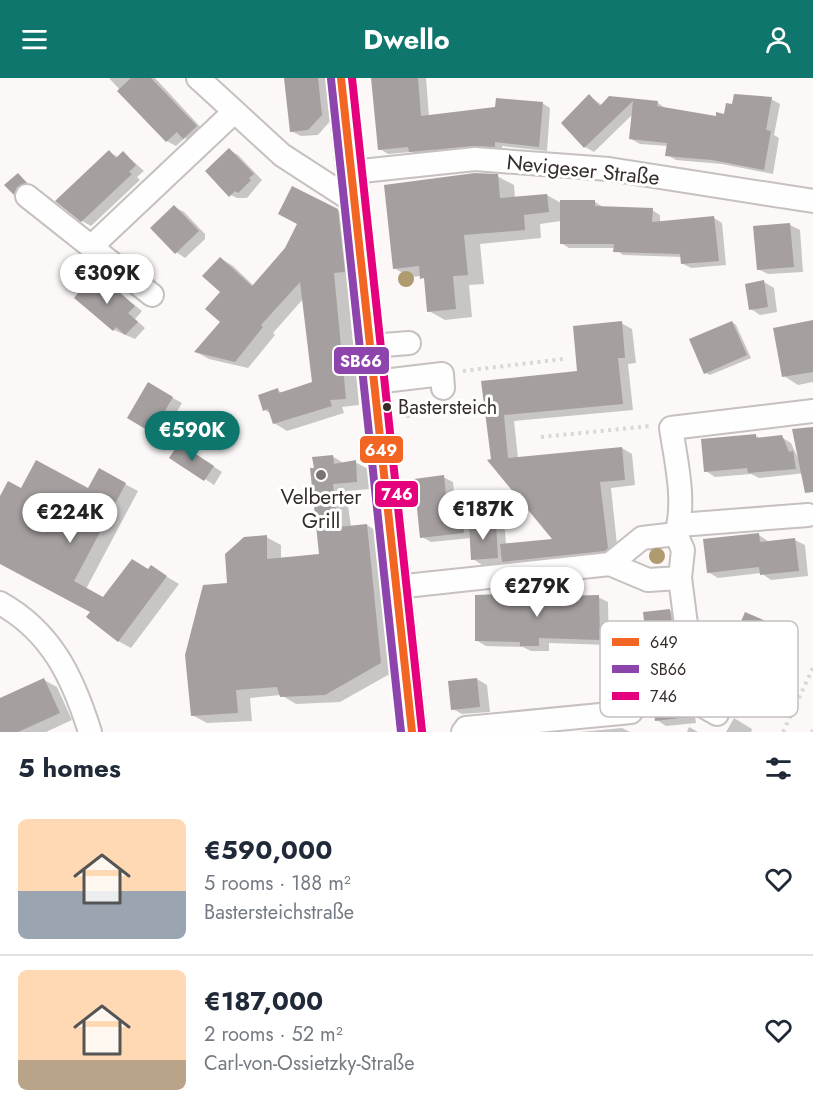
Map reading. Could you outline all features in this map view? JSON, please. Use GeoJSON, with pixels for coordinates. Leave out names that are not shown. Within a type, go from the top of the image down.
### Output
{"type":"FeatureCollection","features":[{"type":"Feature","properties":{"kind":"main road"},"geometry":{"type":"LineString","coordinates":[[341,78],[412,732]]}},
{"type":"Feature","properties":{"kind":"street"},"geometry":{"type":"LineString","coordinates":[[198,78],[282,155],[356,203]]}},
{"type":"Feature","properties":{"kind":"street"},"geometry":{"type":"LineString","coordinates":[[92,246],[234,112]]}},
{"type":"Feature","properties":{"kind":"street","name":"Nevigeser Straße"},"geometry":{"type":"LineString","coordinates":[[352,172],[475,159],[609,170],[813,201]]}},
{"type":"Feature","properties":{"kind":"street"},"geometry":{"type":"LineString","coordinates":[[27,196],[152,296]]}},
{"type":"Feature","properties":{"kind":"street"},"geometry":{"type":"LineString","coordinates":[[371,346],[409,343]]}},
{"type":"Feature","properties":{"kind":"street"},"geometry":{"type":"LineString","coordinates":[[375,382],[442,381]]}},
{"type":"Feature","properties":{"kind":"street"},"geometry":{"type":"LineString","coordinates":[[686,621],[680,578],[683,550],[678,529],[677,470],[671,428],[813,411]]}},
{"type":"Feature","properties":{"kind":"street"},"geometry":{"type":"LineString","coordinates":[[610,564],[642,538],[678,529],[808,515]]}},
{"type":"Feature","properties":{"kind":"street"},"geometry":{"type":"LineString","coordinates":[[396,587],[610,564],[648,580],[680,578]]}},
{"type":"Feature","properties":{"kind":"street"},"geometry":{"type":"LineString","coordinates":[[0,603],[19,614],[53,647],[71,677],[90,732]]}},
{"type":"Feature","properties":{"kind":"street"},"geometry":{"type":"LineString","coordinates":[[463,732],[466,728],[600,715]]}},
{"type":"Feature","properties":{"kind":"path"},"geometry":{"type":"LineString","coordinates":[[442,381],[563,359]]}},
{"type":"Feature","properties":{"kind":"path"},"geometry":{"type":"LineString","coordinates":[[542,437],[664,425],[671,428]]}},
{"type":"Feature","properties":{"kind":"path"},"geometry":{"type":"LineString","coordinates":[[798,700],[813,668]]}},
{"type":"Feature","properties":{"kind":"path"},"geometry":{"type":"LineString","coordinates":[[783,732],[790,717]]}},
{"type":"Feature","properties":{"kind":"building"},"geometry":{"type":"Polygon","coordinates":[[[131,78],[151,78],[197,126],[183,139],[177,132],[166,142],[117,91],[131,78]]]}},
{"type":"Feature","properties":{"kind":"building"},"geometry":{"type":"Polygon","coordinates":[[[284,78],[318,78],[322,115],[308,130],[290,132],[284,78]]]}},
{"type":"Feature","properties":{"kind":"building"},"geometry":{"type":"Polygon","coordinates":[[[371,78],[418,78],[421,116],[495,107],[496,98],[543,102],[539,147],[495,142],[495,147],[474,146],[409,152],[408,147],[378,150],[371,78]]]}},
{"type":"Feature","properties":{"kind":"building"},"geometry":{"type":"Polygon","coordinates":[[[589,94],[600,106],[609,96],[658,101],[657,106],[716,116],[716,112],[724,114],[726,103],[732,104],[734,94],[772,97],[766,130],[771,131],[764,170],[712,160],[665,156],[667,143],[629,139],[633,101],[584,148],[561,123],[589,94]]]}},
{"type":"Feature","properties":{"kind":"building"},"geometry":{"type":"Polygon","coordinates":[[[229,148],[254,174],[238,193],[235,191],[229,197],[205,171],[229,148]]]}},
{"type":"Feature","properties":{"kind":"building"},"geometry":{"type":"Polygon","coordinates":[[[109,150],[116,158],[123,151],[136,165],[129,172],[132,174],[81,222],[55,201],[109,150]]]}},
{"type":"Feature","properties":{"kind":"building"},"geometry":{"type":"Polygon","coordinates":[[[18,173],[27,183],[17,187],[14,195],[4,185],[18,173]]]}},
{"type":"Feature","properties":{"kind":"building"},"geometry":{"type":"Polygon","coordinates":[[[475,173],[498,174],[500,198],[547,194],[549,212],[524,215],[525,230],[464,235],[468,275],[453,276],[456,309],[427,312],[424,278],[420,279],[419,266],[393,269],[384,185],[475,173]]]}},
{"type":"Feature","properties":{"kind":"building"},"geometry":{"type":"Polygon","coordinates":[[[292,186],[338,209],[345,272],[334,273],[346,399],[330,400],[332,406],[273,424],[268,409],[263,411],[258,395],[278,388],[279,393],[312,382],[300,282],[261,325],[263,327],[235,362],[194,352],[220,322],[205,309],[220,292],[202,276],[220,257],[252,286],[285,248],[297,224],[278,214],[292,186]]]}},
{"type":"Feature","properties":{"kind":"building"},"geometry":{"type":"Polygon","coordinates":[[[560,200],[595,200],[595,206],[653,208],[652,222],[714,216],[719,261],[681,264],[680,254],[613,252],[614,244],[560,244],[560,200]]]}},
{"type":"Feature","properties":{"kind":"building"},"geometry":{"type":"Polygon","coordinates":[[[174,205],[199,231],[175,254],[150,228],[174,205]]]}},
{"type":"Feature","properties":{"kind":"building"},"geometry":{"type":"Polygon","coordinates":[[[790,223],[794,267],[757,270],[753,226],[790,223]]]}},
{"type":"Feature","properties":{"kind":"building"},"geometry":{"type":"Polygon","coordinates":[[[91,277],[104,287],[108,282],[135,306],[128,313],[138,322],[125,335],[116,327],[113,331],[74,298],[91,277]]]}},
{"type":"Feature","properties":{"kind":"building"},"geometry":{"type":"Polygon","coordinates":[[[764,280],[768,307],[749,310],[745,284],[764,280]]]}},
{"type":"Feature","properties":{"kind":"building"},"geometry":{"type":"Polygon","coordinates":[[[813,320],[813,372],[782,377],[773,328],[813,320]]]}},
{"type":"Feature","properties":{"kind":"building"},"geometry":{"type":"Polygon","coordinates":[[[622,321],[625,358],[618,358],[623,404],[504,415],[508,458],[622,447],[625,480],[600,482],[608,548],[605,551],[502,562],[500,544],[552,539],[487,460],[491,459],[481,381],[577,371],[573,326],[622,321]]]}},
{"type":"Feature","properties":{"kind":"building"},"geometry":{"type":"Polygon","coordinates":[[[732,321],[747,355],[704,374],[689,339],[732,321]]]}},
{"type":"Feature","properties":{"kind":"building"},"geometry":{"type":"Polygon","coordinates":[[[148,382],[173,397],[152,433],[127,418],[148,382]]]}},
{"type":"Feature","properties":{"kind":"building"},"geometry":{"type":"Polygon","coordinates":[[[813,427],[813,492],[805,493],[792,429],[813,427]]]}},
{"type":"Feature","properties":{"kind":"building"},"geometry":{"type":"Polygon","coordinates":[[[756,434],[756,438],[782,435],[789,452],[793,451],[796,469],[748,473],[747,468],[704,472],[701,439],[756,434]]]}},
{"type":"Feature","properties":{"kind":"building"},"geometry":{"type":"Polygon","coordinates":[[[179,443],[214,466],[204,481],[169,458],[179,443]]]}},
{"type":"Feature","properties":{"kind":"building"},"geometry":{"type":"Polygon","coordinates":[[[333,455],[334,464],[356,460],[357,482],[333,484],[338,527],[367,524],[381,663],[325,695],[280,697],[277,687],[236,690],[238,713],[191,716],[185,655],[203,585],[227,583],[225,554],[244,537],[267,535],[267,559],[319,554],[310,468],[314,468],[312,457],[333,455]]]}},
{"type":"Feature","properties":{"kind":"building"},"geometry":{"type":"Polygon","coordinates":[[[36,460],[88,488],[99,468],[126,483],[74,581],[103,597],[132,559],[148,569],[151,565],[167,576],[118,642],[86,617],[90,612],[0,564],[0,496],[8,481],[21,488],[36,460]]]}},
{"type":"Feature","properties":{"kind":"building"},"geometry":{"type":"Polygon","coordinates":[[[444,475],[448,518],[463,517],[464,533],[420,538],[414,479],[444,475]]]}},
{"type":"Feature","properties":{"kind":"building"},"geometry":{"type":"Polygon","coordinates":[[[496,523],[498,558],[471,560],[469,524],[496,523]]]}},
{"type":"Feature","properties":{"kind":"building"},"geometry":{"type":"Polygon","coordinates":[[[759,533],[760,542],[795,538],[799,571],[760,575],[759,567],[707,573],[703,539],[759,533]]]}},
{"type":"Feature","properties":{"kind":"building"},"geometry":{"type":"Polygon","coordinates":[[[536,589],[561,589],[561,596],[599,595],[600,640],[539,638],[539,646],[520,646],[520,642],[475,641],[475,595],[500,594],[500,602],[536,601],[536,589]]]}},
{"type":"Feature","properties":{"kind":"building"},"geometry":{"type":"Polygon","coordinates":[[[670,609],[672,621],[644,621],[643,612],[670,609]]]}},
{"type":"Feature","properties":{"kind":"building"},"geometry":{"type":"Polygon","coordinates":[[[745,612],[766,621],[741,621],[745,612]]]}},
{"type":"Feature","properties":{"kind":"building"},"geometry":{"type":"Polygon","coordinates":[[[44,678],[60,713],[18,732],[0,732],[0,698],[44,678]]]}},
{"type":"Feature","properties":{"kind":"building"},"geometry":{"type":"Polygon","coordinates":[[[477,678],[480,707],[451,710],[448,681],[477,678]]]}},
{"type":"Feature","properties":{"kind":"building"},"geometry":{"type":"Polygon","coordinates":[[[655,717],[688,717],[655,721],[655,717]]]}},
{"type":"Feature","properties":{"kind":"transit line","name":"649"},"geometry":{"type":"LineString","coordinates":[[341,78],[412,732]]}},
{"type":"Feature","properties":{"kind":"transit line","name":"746"},"geometry":{"type":"LineString","coordinates":[[352,78],[422,731]]}},
{"type":"Feature","properties":{"kind":"transit line","name":"SB66"},"geometry":{"type":"LineString","coordinates":[[331,79],[401,732]]}},
{"type":"Feature","properties":{"kind":"place","name":"Bastersteich"},"geometry":{"type":"Point","coordinates":[387,407]}},
{"type":"Feature","properties":{"kind":"place","name":"Velberter Grill"},"geometry":{"type":"Point","coordinates":[321,475]}}]}
